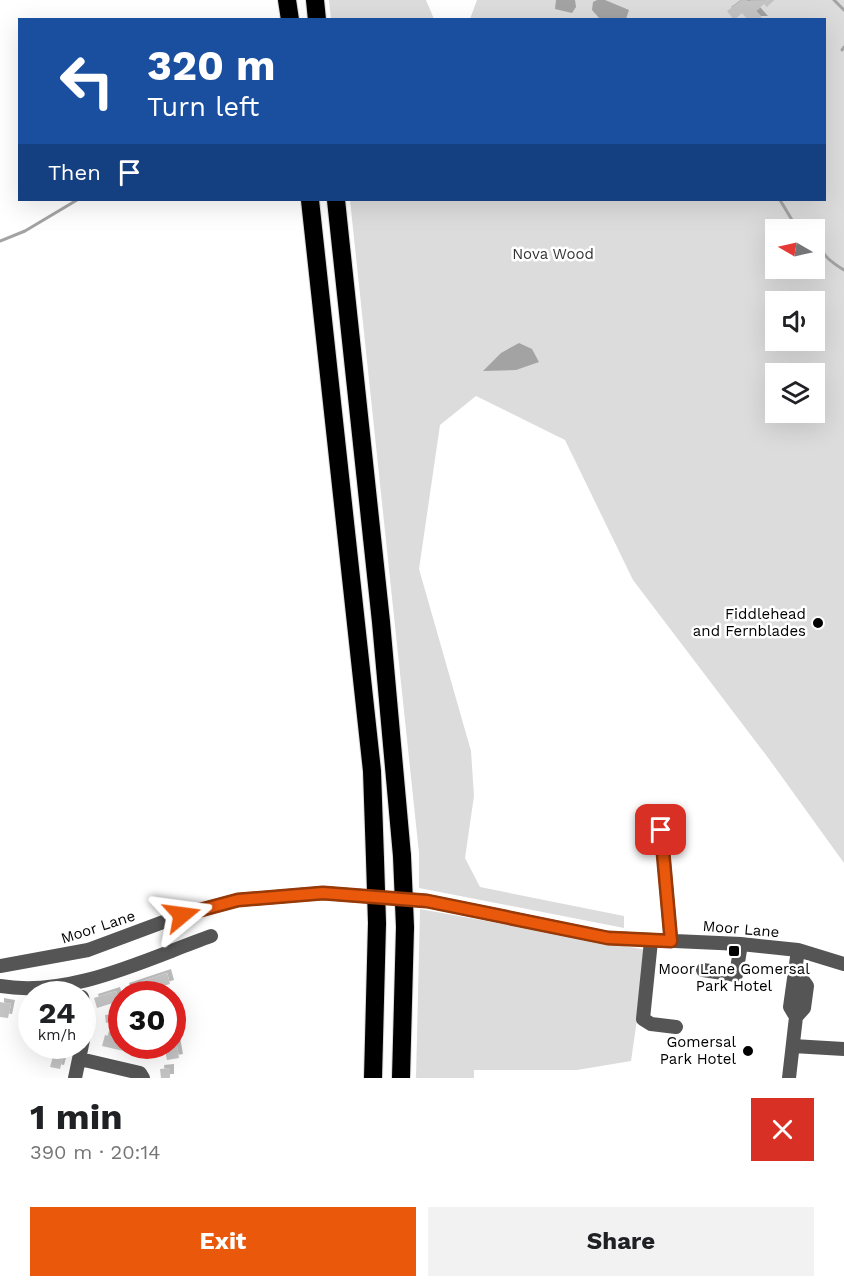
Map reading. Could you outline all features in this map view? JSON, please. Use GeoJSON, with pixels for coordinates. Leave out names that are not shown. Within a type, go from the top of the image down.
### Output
{"type":"FeatureCollection","features":[{"type":"Feature","properties":{"kind":"highway"},"geometry":{"type":"LineString","coordinates":[[287,0],[290,18]]}},
{"type":"Feature","properties":{"kind":"highway"},"geometry":{"type":"LineString","coordinates":[[315,0],[317,18]]}},
{"type":"Feature","properties":{"kind":"highway"},"geometry":{"type":"LineString","coordinates":[[310,201],[372,771],[377,923],[377,1005],[373,1078]]}},
{"type":"Feature","properties":{"kind":"highway"},"geometry":{"type":"LineString","coordinates":[[336,201],[381,622],[402,856],[405,927],[401,1078]]}},
{"type":"Feature","properties":{"kind":"street"},"geometry":{"type":"LineString","coordinates":[[661,830],[671,941]]}},
{"type":"Feature","properties":{"kind":"street","name":"Moor Lane"},"geometry":{"type":"LineString","coordinates":[[0,966],[88,950],[182,915],[238,900],[323,893],[427,901],[608,938],[741,944],[798,950],[844,964]]}},
{"type":"Feature","properties":{"kind":"street"},"geometry":{"type":"LineString","coordinates":[[77,981],[212,936]]}},
{"type":"Feature","properties":{"kind":"street"},"geometry":{"type":"LineString","coordinates":[[651,941],[643,1019],[651,1024],[676,1027]]}},
{"type":"Feature","properties":{"kind":"street"},"geometry":{"type":"LineString","coordinates":[[704,970],[736,975],[741,944]]}},
{"type":"Feature","properties":{"kind":"street"},"geometry":{"type":"LineString","coordinates":[[789,1078],[796,1017],[804,1008],[807,986],[796,971],[798,950]]}},
{"type":"Feature","properties":{"kind":"street"},"geometry":{"type":"LineString","coordinates":[[0,986],[18,987]]}},
{"type":"Feature","properties":{"kind":"street"},"geometry":{"type":"LineString","coordinates":[[793,1046],[844,1049]]}},
{"type":"Feature","properties":{"kind":"street"},"geometry":{"type":"LineString","coordinates":[[75,1078],[80,1059],[140,1073],[143,1078]]}},
{"type":"Feature","properties":{"kind":"green space"},"geometry":{"type":"Polygon","coordinates":[[[329,0],[426,0],[434,18],[331,18],[329,0]]]}},
{"type":"Feature","properties":{"kind":"green space","name":"Nova Wood"},"geometry":{"type":"Polygon","coordinates":[[[477,0],[844,0],[844,863],[769,759],[633,580],[565,440],[476,396],[440,425],[419,569],[471,751],[474,796],[465,858],[480,887],[624,916],[624,928],[419,888],[419,853],[350,201],[826,201],[826,18],[470,18],[477,0]]]}},
{"type":"Feature","properties":{"kind":"green space"},"geometry":{"type":"Polygon","coordinates":[[[420,909],[647,950],[631,1061],[577,1070],[474,1070],[474,1078],[416,1078],[420,909]]]}},
{"type":"Feature","properties":{"kind":"shaded area"},"geometry":{"type":"Polygon","coordinates":[[[556,0],[575,0],[576,7],[572,13],[555,9],[556,0]]]}},
{"type":"Feature","properties":{"kind":"shaded area"},"geometry":{"type":"Polygon","coordinates":[[[605,0],[629,10],[626,18],[599,18],[592,10],[593,2],[605,0]]]}},
{"type":"Feature","properties":{"kind":"shaded area"},"geometry":{"type":"Polygon","coordinates":[[[519,343],[532,349],[539,362],[516,370],[483,371],[501,353],[519,343]]]}},
{"type":"Feature","properties":{"kind":"building"},"geometry":{"type":"Polygon","coordinates":[[[742,0],[774,0],[767,7],[764,4],[756,11],[762,18],[746,18],[742,13],[732,18],[727,11],[742,0]]]}},
{"type":"Feature","properties":{"kind":"building"},"geometry":{"type":"Polygon","coordinates":[[[167,973],[169,981],[143,981],[167,973]]]}},
{"type":"Feature","properties":{"kind":"building"},"geometry":{"type":"Polygon","coordinates":[[[108,994],[108,1004],[97,1008],[96,997],[108,994]]]}},
{"type":"Feature","properties":{"kind":"building"},"geometry":{"type":"Polygon","coordinates":[[[0,1002],[11,1004],[8,1018],[0,1017],[0,1002]]]}},
{"type":"Feature","properties":{"kind":"building"},"geometry":{"type":"Polygon","coordinates":[[[105,1035],[108,1036],[108,1047],[102,1046],[105,1035]]]}},
{"type":"Feature","properties":{"kind":"building"},"geometry":{"type":"Polygon","coordinates":[[[52,1059],[63,1059],[60,1069],[50,1067],[52,1059]]]}},
{"type":"Feature","properties":{"kind":"building"},"geometry":{"type":"Polygon","coordinates":[[[170,1068],[170,1078],[161,1078],[160,1069],[170,1068]]]}},
{"type":"Feature","properties":{"kind":"waterway"},"geometry":{"type":"LineString","coordinates":[[834,0],[844,10]]}},
{"type":"Feature","properties":{"kind":"waterway"},"geometry":{"type":"LineString","coordinates":[[0,241],[25,231],[75,201]]}},
{"type":"Feature","properties":{"kind":"waterway"},"geometry":{"type":"LineString","coordinates":[[781,201],[791,219]]}},
{"type":"Feature","properties":{"kind":"waterway"},"geometry":{"type":"LineString","coordinates":[[825,254],[844,270]]}},
{"type":"Feature","properties":{"kind":"place","name":"Fiddlehead and Fernblades"},"geometry":{"type":"Point","coordinates":[818,623]}},
{"type":"Feature","properties":{"kind":"place","name":"Moor Lane Gomersal Park Hotel"},"geometry":{"type":"Point","coordinates":[734,951]}},
{"type":"Feature","properties":{"kind":"place","name":"Gomersal Park Hotel"},"geometry":{"type":"Point","coordinates":[748,1051]}},
{"type":"Feature","properties":{"kind":"route"},"geometry":{"type":"LineString","coordinates":[[182,915],[238,900],[323,893],[427,901],[608,938],[671,941],[661,830]]}}]}
